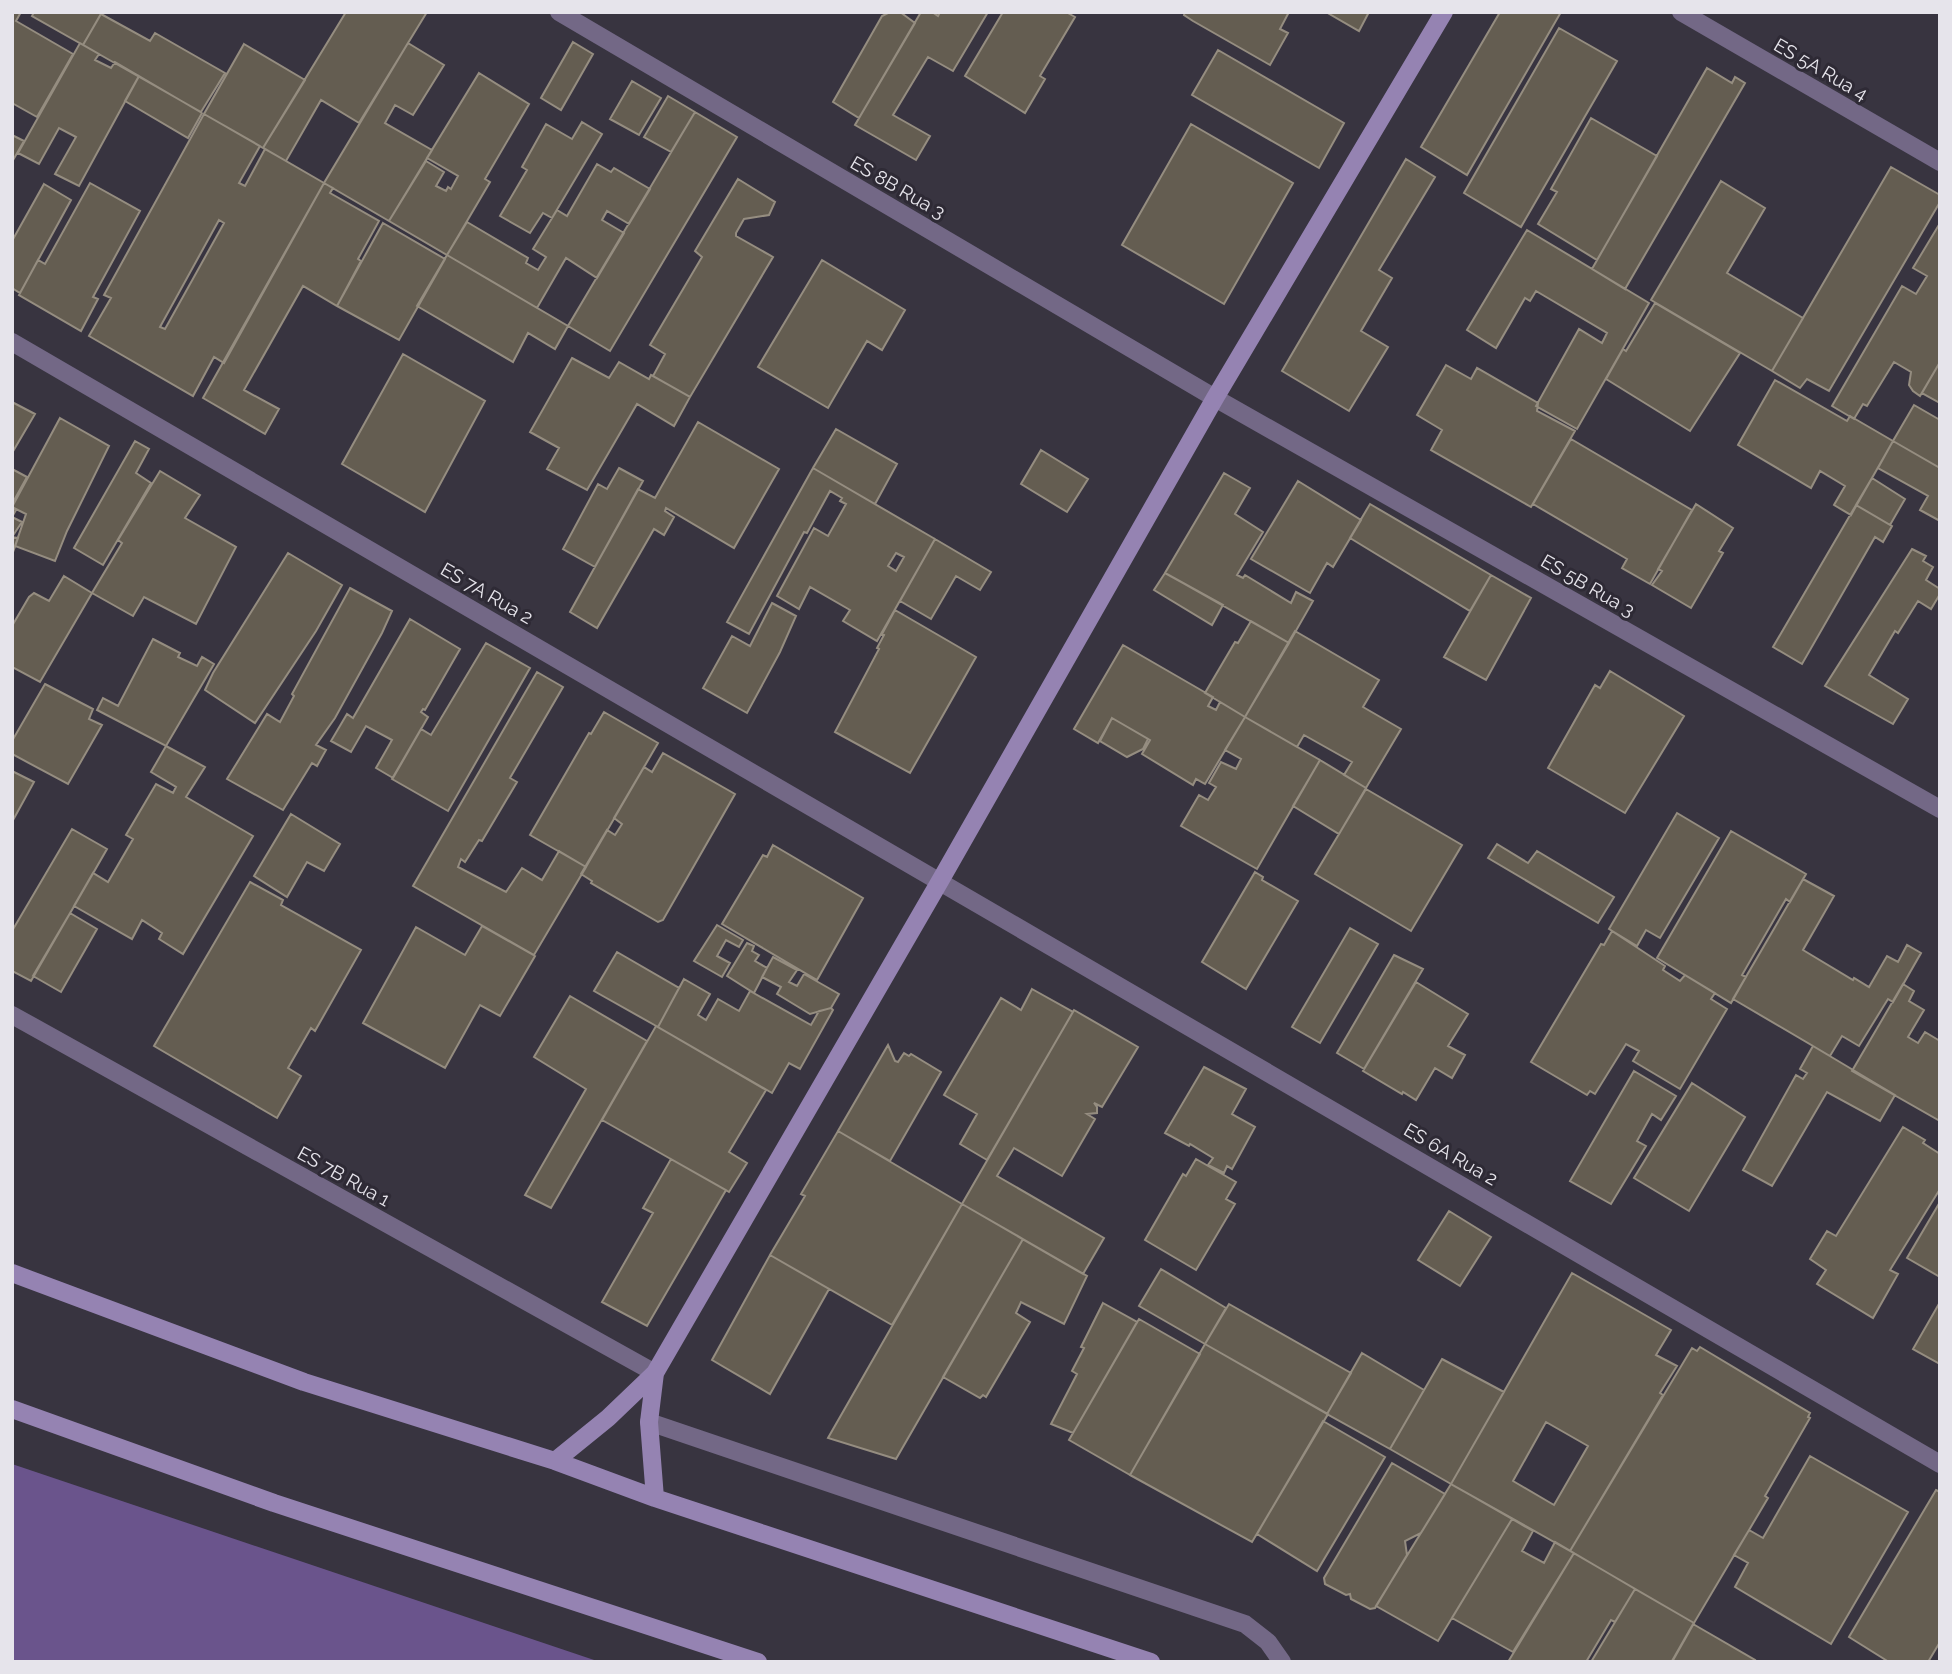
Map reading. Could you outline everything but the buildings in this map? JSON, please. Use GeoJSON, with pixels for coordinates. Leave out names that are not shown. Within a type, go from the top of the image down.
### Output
{"type":"FeatureCollection","features":[{"type":"Feature","properties":{"kind":"main road"},"geometry":{"type":"LineString","coordinates":[[555,1461],[608,1418],[655,1373],[1215,398],[1444,12]]}},
{"type":"Feature","properties":{"kind":"main road"},"geometry":{"type":"LineString","coordinates":[[12,1273],[304,1382],[555,1461],[655,1498],[1151,1662]]}},
{"type":"Feature","properties":{"kind":"main road"},"geometry":{"type":"LineString","coordinates":[[655,1373],[649,1422],[655,1498]]}},
{"type":"Feature","properties":{"kind":"main road"},"geometry":{"type":"LineString","coordinates":[[12,1409],[274,1503],[758,1662]]}},
{"type":"Feature","properties":{"kind":"street","name":"ES 8B Rua 3"},"geometry":{"type":"LineString","coordinates":[[559,12],[1215,398]]}},
{"type":"Feature","properties":{"kind":"street","name":"ES 5A Rua 4"},"geometry":{"type":"LineString","coordinates":[[1681,12],[1940,162]]}},
{"type":"Feature","properties":{"kind":"street","name":"ES 7A Rua 2"},"geometry":{"type":"LineString","coordinates":[[12,342],[940,881]]}},
{"type":"Feature","properties":{"kind":"street","name":"ES 5B Rua 3"},"geometry":{"type":"LineString","coordinates":[[1215,398],[1940,809]]}},
{"type":"Feature","properties":{"kind":"street","name":"ES 6A Rua 2"},"geometry":{"type":"LineString","coordinates":[[940,881],[1940,1464]]}},
{"type":"Feature","properties":{"kind":"street","name":"ES 7B Rua 1"},"geometry":{"type":"LineString","coordinates":[[12,1015],[655,1373]]}},
{"type":"Feature","properties":{"kind":"street"},"geometry":{"type":"LineString","coordinates":[[649,1422],[1245,1625],[1268,1642],[1282,1662]]}},
{"type":"Feature","properties":{"kind":"shaded area"},"geometry":{"type":"Polygon","coordinates":[[[12,1464],[600,1662],[12,1662],[12,1464]]]}}]}
